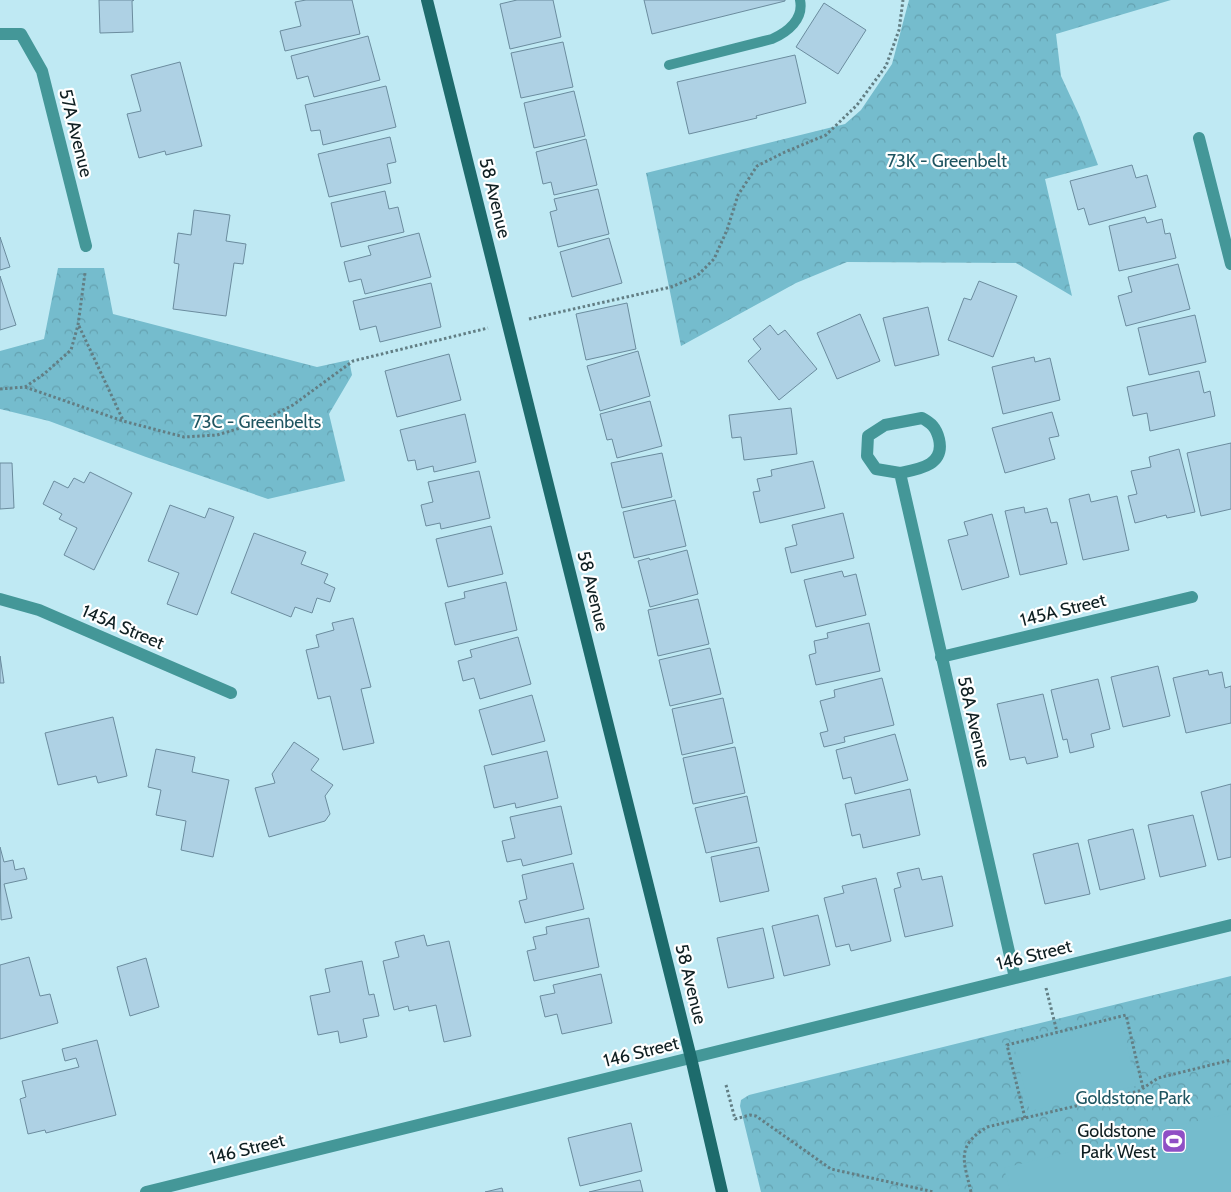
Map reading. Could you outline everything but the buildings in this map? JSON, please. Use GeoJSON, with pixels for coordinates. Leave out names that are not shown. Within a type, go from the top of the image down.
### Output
{"type":"FeatureCollection","features":[{"type":"Feature","properties":{"kind":"street","name":"58 Avenue"},"geometry":{"type":"LineString","coordinates":[[427,0],[691,1058],[722,1192]]}},
{"type":"Feature","properties":{"kind":"street","name":"57A Avenue"},"geometry":{"type":"LineString","coordinates":[[0,34],[21,34],[42,71],[86,246]]}},
{"type":"Feature","properties":{"kind":"street"},"geometry":{"type":"LineString","coordinates":[[1199,138],[1231,264]]}},
{"type":"Feature","properties":{"kind":"street"},"geometry":{"type":"LineString","coordinates":[[922,418],[933,425],[938,436],[941,449],[938,457],[926,467],[900,473],[876,469],[867,456],[868,436],[885,425],[922,418]]}},
{"type":"Feature","properties":{"kind":"street","name":"58A Avenue"},"geometry":{"type":"LineString","coordinates":[[900,473],[1015,978]]}},
{"type":"Feature","properties":{"kind":"street","name":"145A Street"},"geometry":{"type":"LineString","coordinates":[[942,657],[1192,596]]}},
{"type":"Feature","properties":{"kind":"street","name":"145A Street"},"geometry":{"type":"LineString","coordinates":[[0,599],[39,610],[231,693]]}},
{"type":"Feature","properties":{"kind":"street","name":"146 Street"},"geometry":{"type":"LineString","coordinates":[[146,1192],[1231,925]]}},
{"type":"Feature","properties":{"kind":"lane"},"geometry":{"type":"LineString","coordinates":[[669,66],[772,39],[785,33],[797,21],[802,8],[800,0]]}},
{"type":"Feature","properties":{"kind":"path"},"geometry":{"type":"LineString","coordinates":[[529,319],[671,286],[697,276],[714,259],[727,230],[738,195],[757,166],[826,134],[857,105],[886,66],[899,30],[903,0]]}},
{"type":"Feature","properties":{"kind":"path"},"geometry":{"type":"LineString","coordinates":[[25,387],[44,374],[71,350],[78,325],[85,272]]}},
{"type":"Feature","properties":{"kind":"path"},"geometry":{"type":"LineString","coordinates":[[78,325],[123,421]]}},
{"type":"Feature","properties":{"kind":"path"},"geometry":{"type":"LineString","coordinates":[[0,389],[25,387],[123,421],[184,437],[217,435],[260,422],[292,405],[353,361],[488,328]]}},
{"type":"Feature","properties":{"kind":"path"},"geometry":{"type":"LineString","coordinates":[[1045,985],[1057,1032]]}},
{"type":"Feature","properties":{"kind":"path"},"geometry":{"type":"LineString","coordinates":[[1025,1118],[1007,1045],[1057,1032],[1126,1015],[1143,1088]]}},
{"type":"Feature","properties":{"kind":"path"},"geometry":{"type":"LineString","coordinates":[[971,1192],[963,1157],[970,1140],[987,1127],[1139,1091],[1158,1078],[1231,1060]]}},
{"type":"Feature","properties":{"kind":"path"},"geometry":{"type":"LineString","coordinates":[[726,1085],[735,1119],[750,1115],[756,1116],[831,1169],[934,1192]]}},
{"type":"Feature","properties":{"kind":"green space","name":"73K - Greenbelt"},"geometry":{"type":"Polygon","coordinates":[[[909,0],[1171,0],[1056,34],[1061,76],[1080,117],[1098,165],[1045,179],[1072,296],[1016,263],[847,262],[796,283],[681,346],[646,173],[845,124],[861,110],[892,64],[909,0]]]}},
{"type":"Feature","properties":{"kind":"green space","name":"73C - Greenbelts"},"geometry":{"type":"Polygon","coordinates":[[[58,268],[104,268],[113,314],[317,367],[349,360],[352,375],[329,414],[345,481],[268,499],[49,421],[0,409],[0,351],[44,339],[58,268]]]}},
{"type":"Feature","properties":{"kind":"green space","name":"Goldstone Park"},"geometry":{"type":"Polygon","coordinates":[[[1231,976],[1231,1192],[761,1192],[740,1106],[741,1100],[749,1095],[1231,976]]]}},
{"type":"Feature","properties":{"kind":"green space"},"geometry":{"type":"Polygon","coordinates":[[[1121,1019],[1136,1086],[1030,1111],[1014,1047],[1121,1019]]]}},
{"type":"Feature","properties":{"kind":"green space","name":"Goldstone Park West"},"geometry":{"type":"Polygon","coordinates":[[[1231,1113],[1231,1192],[1010,1192],[1004,1168],[1231,1113]]]}},
{"type":"Feature","properties":{"kind":"place","name":"Goldstone Park West"},"geometry":{"type":"Point","coordinates":[1174,1141]}}]}
